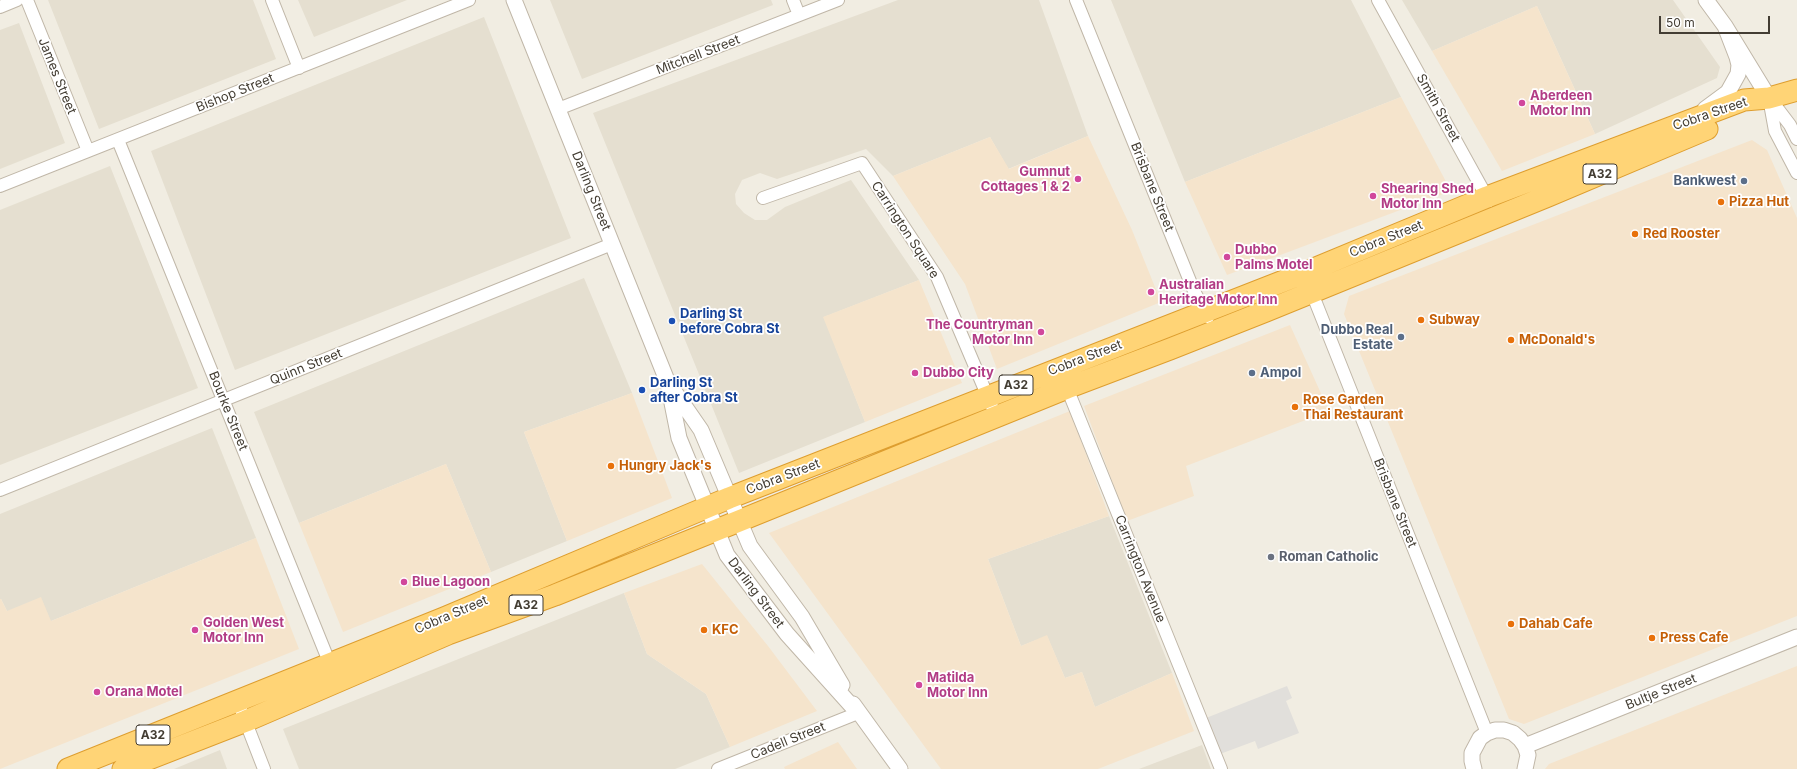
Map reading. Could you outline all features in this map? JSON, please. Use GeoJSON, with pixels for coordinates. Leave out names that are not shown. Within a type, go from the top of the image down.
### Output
{"type":"FeatureCollection","features":[{"type":"Feature","properties":{"kind":"highway","name":"A32"},"geometry":{"type":"LineString","coordinates":[[1769,98],[1797,90]]}},
{"type":"Feature","properties":{"kind":"highway","name":"Cobra Street"},"geometry":{"type":"LineString","coordinates":[[123,769],[246,721],[333,673],[444,618],[729,498],[1304,273],[1487,197],[1744,100],[1769,98]]}},
{"type":"Feature","properties":{"kind":"highway","name":"Cobra Street"},"geometry":{"type":"LineString","coordinates":[[68,769],[238,702],[333,673],[448,634],[554,595],[996,416],[1266,311],[1497,217],[1751,112],[1769,98]]}},
{"type":"Feature","properties":{"kind":"street"},"geometry":{"type":"LineString","coordinates":[[0,7],[17,0]]}},
{"type":"Feature","properties":{"kind":"street","name":"James Street"},"geometry":{"type":"LineString","coordinates":[[26,0],[88,151]]}},
{"type":"Feature","properties":{"kind":"street"},"geometry":{"type":"LineString","coordinates":[[272,0],[299,68]]}},
{"type":"Feature","properties":{"kind":"street","name":"Bishop Street"},"geometry":{"type":"LineString","coordinates":[[0,186],[469,0]]}},
{"type":"Feature","properties":{"kind":"street","name":"Darling Street"},"geometry":{"type":"LineString","coordinates":[[514,0],[668,383],[679,438],[727,555],[787,634],[858,713],[900,769]]}},
{"type":"Feature","properties":{"kind":"street"},"geometry":{"type":"LineString","coordinates":[[793,0],[800,15]]}},
{"type":"Feature","properties":{"kind":"street","name":"Mitchell Street"},"geometry":{"type":"LineString","coordinates":[[558,109],[838,0]]}},
{"type":"Feature","properties":{"kind":"street","name":"Brisbane Street"},"geometry":{"type":"LineString","coordinates":[[1076,0],[1204,312]]}},
{"type":"Feature","properties":{"kind":"street","name":"Smith Street"},"geometry":{"type":"LineString","coordinates":[[1378,0],[1497,217]]}},
{"type":"Feature","properties":{"kind":"street"},"geometry":{"type":"LineString","coordinates":[[1706,0],[1725,26],[1769,98],[1790,125],[1797,139]]}},
{"type":"Feature","properties":{"kind":"street"},"geometry":{"type":"LineString","coordinates":[[1687,122],[1728,92],[1738,74],[1739,66],[1737,57],[1725,26]]}},
{"type":"Feature","properties":{"kind":"street"},"geometry":{"type":"LineString","coordinates":[[1769,98],[1775,131],[1797,173]]}},
{"type":"Feature","properties":{"kind":"street","name":"Bourke Street"},"geometry":{"type":"LineString","coordinates":[[118,140],[333,673]]}},
{"type":"Feature","properties":{"kind":"street","name":"Carrington Square"},"geometry":{"type":"LineString","coordinates":[[763,198],[862,163],[937,277],[996,416]]}},
{"type":"Feature","properties":{"kind":"street","name":"Quinn Street"},"geometry":{"type":"LineString","coordinates":[[0,490],[612,244]]}},
{"type":"Feature","properties":{"kind":"street","name":"Brisbane Street"},"geometry":{"type":"LineString","coordinates":[[1304,273],[1486,733]]}},
{"type":"Feature","properties":{"kind":"street"},"geometry":{"type":"LineString","coordinates":[[1204,312],[1213,321],[1220,322],[1266,311]]}},
{"type":"Feature","properties":{"kind":"street","name":"Carrington Avenue"},"geometry":{"type":"LineString","coordinates":[[1059,368],[1221,769]]}},
{"type":"Feature","properties":{"kind":"street","name":"Darling Street"},"geometry":{"type":"LineString","coordinates":[[668,383],[701,430],[750,546],[802,617],[858,713]]}},
{"type":"Feature","properties":{"kind":"street","name":"Bultje Street"},"geometry":{"type":"LineString","coordinates":[[1525,746],[1797,637]]}},
{"type":"Feature","properties":{"kind":"street"},"geometry":{"type":"LineString","coordinates":[[238,702],[264,769]]}},
{"type":"Feature","properties":{"kind":"street","name":"Cadell Street"},"geometry":{"type":"LineString","coordinates":[[718,769],[858,713]]}},
{"type":"Feature","properties":{"kind":"street"},"geometry":{"type":"LineString","coordinates":[[1474,769],[1472,761],[1475,745],[1486,733],[1495,730],[1504,730],[1517,736],[1525,746],[1528,755],[1525,769]]}},
{"type":"Feature","properties":{"kind":"shaded area"},"geometry":{"type":"Polygon","coordinates":[[[48,0],[253,0],[276,59],[99,129],[48,0]]]}},
{"type":"Feature","properties":{"kind":"shaded area"},"geometry":{"type":"Polygon","coordinates":[[[298,0],[407,0],[314,37],[298,0]]]}},
{"type":"Feature","properties":{"kind":"shaded area"},"geometry":{"type":"Polygon","coordinates":[[[550,0],[771,0],[773,5],[582,79],[550,0]]]}},
{"type":"Feature","properties":{"kind":"shaded area"},"geometry":{"type":"Polygon","coordinates":[[[898,0],[1039,0],[1088,136],[1008,169],[990,137],[893,176],[866,149],[777,179],[760,173],[742,180],[735,194],[736,204],[744,213],[755,220],[767,220],[785,207],[851,180],[919,280],[824,317],[865,422],[739,473],[593,113],[898,0]]]}},
{"type":"Feature","properties":{"kind":"shaded area"},"geometry":{"type":"Polygon","coordinates":[[[1111,0],[1351,0],[1401,97],[1185,182],[1111,0]]]}},
{"type":"Feature","properties":{"kind":"shaded area"},"geometry":{"type":"Polygon","coordinates":[[[1402,0],[1673,0],[1720,67],[1717,78],[1595,134],[1537,6],[1432,51],[1402,0]]]}},
{"type":"Feature","properties":{"kind":"shaded area"},"geometry":{"type":"Polygon","coordinates":[[[1537,6],[1595,134],[1502,171],[1432,51],[1537,6]]]}},
{"type":"Feature","properties":{"kind":"shaded area"},"geometry":{"type":"Polygon","coordinates":[[[484,17],[571,238],[235,370],[151,151],[484,17]]]}},
{"type":"Feature","properties":{"kind":"shaded area"},"geometry":{"type":"Polygon","coordinates":[[[19,23],[65,143],[0,169],[0,30],[19,23]]]}},
{"type":"Feature","properties":{"kind":"shaded area"},"geometry":{"type":"Polygon","coordinates":[[[1401,97],[1451,191],[1227,275],[1185,182],[1401,97]]]}},
{"type":"Feature","properties":{"kind":"shaded area"},"geometry":{"type":"Polygon","coordinates":[[[1088,136],[1132,230],[1161,302],[997,369],[965,284],[893,176],[990,137],[1009,169],[1088,136]]]}},
{"type":"Feature","properties":{"kind":"shaded area"},"geometry":{"type":"Polygon","coordinates":[[[1752,140],[1767,150],[1797,218],[1797,616],[1524,724],[1509,719],[1344,314],[1349,296],[1752,140]]]}},
{"type":"Feature","properties":{"kind":"shaded area"},"geometry":{"type":"Polygon","coordinates":[[[110,166],[198,388],[0,465],[0,210],[110,166]]]}},
{"type":"Feature","properties":{"kind":"shaded area"},"geometry":{"type":"Polygon","coordinates":[[[584,278],[632,393],[524,432],[567,541],[491,572],[446,464],[299,523],[254,412],[584,278]]]}},
{"type":"Feature","properties":{"kind":"shaded area"},"geometry":{"type":"Polygon","coordinates":[[[919,280],[962,383],[865,422],[823,317],[919,280]]]}},
{"type":"Feature","properties":{"kind":"shaded area"},"geometry":{"type":"Polygon","coordinates":[[[1290,325],[1329,411],[1186,466],[1194,496],[1127,521],[1084,406],[1290,325]]]}},
{"type":"Feature","properties":{"kind":"shaded area"},"geometry":{"type":"Polygon","coordinates":[[[632,393],[672,498],[567,541],[524,432],[632,393]]]}},
{"type":"Feature","properties":{"kind":"shaded area"},"geometry":{"type":"Polygon","coordinates":[[[1070,411],[1109,516],[988,559],[1021,646],[1047,635],[1065,678],[1082,672],[1095,707],[1172,673],[1194,731],[1098,769],[941,769],[769,533],[1070,411]]]}},
{"type":"Feature","properties":{"kind":"shaded area"},"geometry":{"type":"Polygon","coordinates":[[[212,428],[256,538],[51,621],[7,611],[0,599],[0,514],[212,428]]]}},
{"type":"Feature","properties":{"kind":"shaded area"},"geometry":{"type":"Polygon","coordinates":[[[446,464],[491,572],[343,632],[299,523],[446,464]]]}},
{"type":"Feature","properties":{"kind":"shaded area"},"geometry":{"type":"Polygon","coordinates":[[[1109,516],[1172,673],[1095,707],[1082,672],[1065,678],[1047,636],[1021,646],[988,559],[1109,516]]]}},
{"type":"Feature","properties":{"kind":"shaded area"},"geometry":{"type":"Polygon","coordinates":[[[256,538],[299,649],[0,769],[0,599],[7,611],[41,597],[51,621],[256,538]]]}},
{"type":"Feature","properties":{"kind":"shaded area"},"geometry":{"type":"Polygon","coordinates":[[[702,564],[768,646],[817,711],[730,747],[706,694],[647,654],[624,593],[702,564]]]}},
{"type":"Feature","properties":{"kind":"shaded area"},"geometry":{"type":"Polygon","coordinates":[[[624,593],[647,654],[706,694],[730,747],[675,769],[299,769],[283,729],[624,593]]]}},
{"type":"Feature","properties":{"kind":"shaded area"},"geometry":{"type":"Polygon","coordinates":[[[1797,666],[1797,769],[1545,769],[1549,764],[1797,666]]]}},
{"type":"Feature","properties":{"kind":"shaded area"},"geometry":{"type":"Polygon","coordinates":[[[1287,686],[1292,698],[1286,701],[1299,733],[1258,749],[1255,741],[1220,754],[1206,718],[1287,686]]]}},
{"type":"Feature","properties":{"kind":"shaded area"},"geometry":{"type":"Polygon","coordinates":[[[838,742],[857,769],[785,769],[784,767],[838,742]]]}},
{"type":"Feature","properties":{"kind":"shaded area"},"geometry":{"type":"Polygon","coordinates":[[[1202,745],[1211,769],[1139,769],[1202,745]]]}},
{"type":"Feature","properties":{"kind":"shaded area"},"geometry":{"type":"Polygon","coordinates":[[[220,750],[227,769],[174,769],[220,750]]]}},
{"type":"Feature","properties":{"kind":"place","name":"Aberdeen Motor Inn"},"geometry":{"type":"Point","coordinates":[1522,103]}},
{"type":"Feature","properties":{"kind":"place","name":"Gumnut Cottages 1 & 2"},"geometry":{"type":"Point","coordinates":[1078,179]}},
{"type":"Feature","properties":{"kind":"place","name":"Bankwest"},"geometry":{"type":"Point","coordinates":[1744,181]}},
{"type":"Feature","properties":{"kind":"place","name":"Shearing Shed Motor Inn"},"geometry":{"type":"Point","coordinates":[1373,196]}},
{"type":"Feature","properties":{"kind":"place","name":"Pizza Hut"},"geometry":{"type":"Point","coordinates":[1721,202]}},
{"type":"Feature","properties":{"kind":"place","name":"Red Rooster"},"geometry":{"type":"Point","coordinates":[1635,234]}},
{"type":"Feature","properties":{"kind":"place","name":"Dubbo Palms Motel"},"geometry":{"type":"Point","coordinates":[1227,257]}},
{"type":"Feature","properties":{"kind":"place","name":"Australian Heritage Motor Inn"},"geometry":{"type":"Point","coordinates":[1151,292]}},
{"type":"Feature","properties":{"kind":"place","name":"Subway"},"geometry":{"type":"Point","coordinates":[1421,320]}},
{"type":"Feature","properties":{"kind":"place","name":"Darling St before Cobra St"},"geometry":{"type":"Point","coordinates":[672,321]}},
{"type":"Feature","properties":{"kind":"place","name":"The Countryman Motor Inn"},"geometry":{"type":"Point","coordinates":[1041,332]}},
{"type":"Feature","properties":{"kind":"place","name":"Dubbo Real Estate"},"geometry":{"type":"Point","coordinates":[1401,337]}},
{"type":"Feature","properties":{"kind":"place","name":"McDonald's"},"geometry":{"type":"Point","coordinates":[1511,340]}},
{"type":"Feature","properties":{"kind":"place","name":"Dubbo City"},"geometry":{"type":"Point","coordinates":[915,373]}},
{"type":"Feature","properties":{"kind":"place","name":"Ampol"},"geometry":{"type":"Point","coordinates":[1252,373]}},
{"type":"Feature","properties":{"kind":"place","name":"Darling St after Cobra St"},"geometry":{"type":"Point","coordinates":[642,390]}},
{"type":"Feature","properties":{"kind":"place","name":"Rose Garden Thai Restaurant"},"geometry":{"type":"Point","coordinates":[1295,407]}},
{"type":"Feature","properties":{"kind":"place","name":"Hungry Jack's"},"geometry":{"type":"Point","coordinates":[611,466]}},
{"type":"Feature","properties":{"kind":"place","name":"Roman Catholic"},"geometry":{"type":"Point","coordinates":[1271,557]}},
{"type":"Feature","properties":{"kind":"place","name":"Blue Lagoon"},"geometry":{"type":"Point","coordinates":[404,582]}},
{"type":"Feature","properties":{"kind":"place","name":"Dahab Cafe"},"geometry":{"type":"Point","coordinates":[1511,624]}},
{"type":"Feature","properties":{"kind":"place","name":"Golden West Motor Inn"},"geometry":{"type":"Point","coordinates":[195,630]}},
{"type":"Feature","properties":{"kind":"place","name":"KFC"},"geometry":{"type":"Point","coordinates":[704,630]}},
{"type":"Feature","properties":{"kind":"place","name":"Press Cafe"},"geometry":{"type":"Point","coordinates":[1652,638]}},
{"type":"Feature","properties":{"kind":"place","name":"Matilda Motor Inn"},"geometry":{"type":"Point","coordinates":[919,685]}},
{"type":"Feature","properties":{"kind":"place","name":"Orana Motel"},"geometry":{"type":"Point","coordinates":[97,692]}}]}
